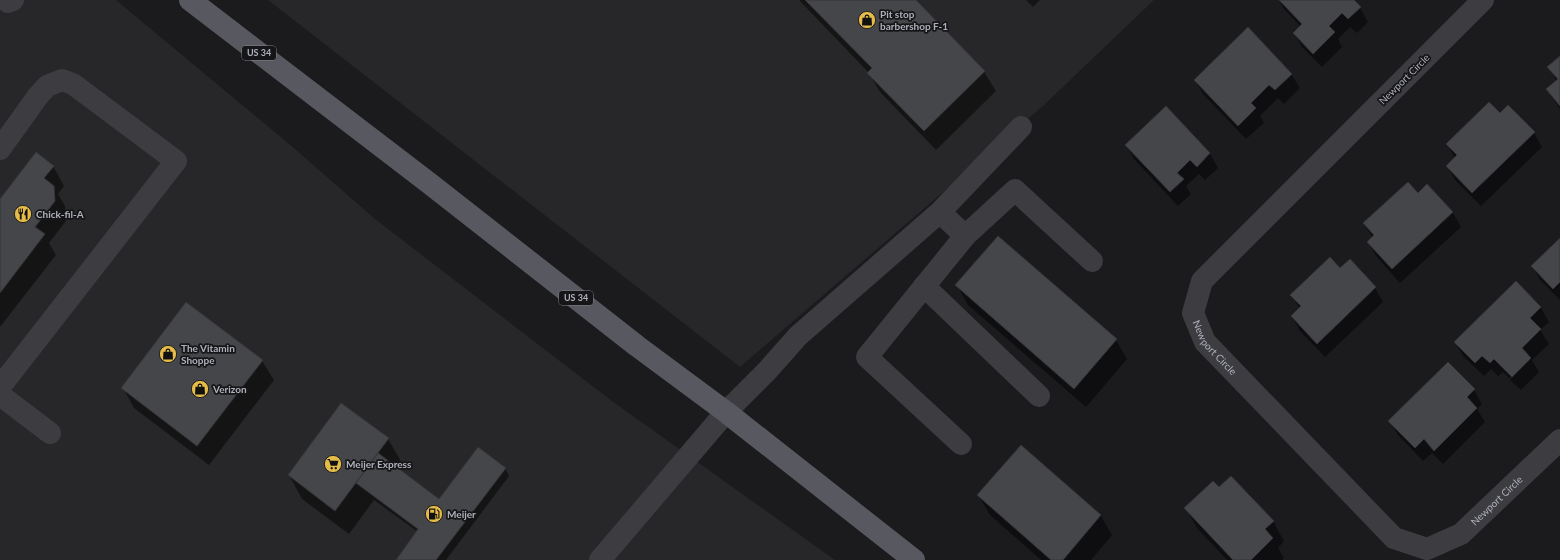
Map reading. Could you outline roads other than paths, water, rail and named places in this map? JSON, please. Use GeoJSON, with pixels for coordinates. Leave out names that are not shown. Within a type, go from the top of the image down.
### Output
{"type":"FeatureCollection","features":[{"type":"Feature","properties":{"kind":"main road","name":"US 34"},"geometry":{"type":"LineString","coordinates":[[190,0],[429,183],[637,346],[726,412],[914,560]]}},
{"type":"Feature","properties":{"kind":"street"},"geometry":{"type":"LineString","coordinates":[[8,0],[8,2],[13,0]]}},
{"type":"Feature","properties":{"kind":"street","name":"Newport Circle"},"geometry":{"type":"LineString","coordinates":[[1483,0],[1202,281],[1193,313],[1205,342],[1394,538],[1427,549],[1461,534],[1560,440]]}},
{"type":"Feature","properties":{"kind":"street"},"geometry":{"type":"LineString","coordinates":[[0,149],[38,96],[47,86],[62,80],[73,84],[176,161],[0,387]]}},
{"type":"Feature","properties":{"kind":"street"},"geometry":{"type":"LineString","coordinates":[[600,560],[726,412],[767,371],[798,336],[940,212],[1021,127]]}},
{"type":"Feature","properties":{"kind":"street"},"geometry":{"type":"LineString","coordinates":[[961,444],[867,357],[965,236],[1015,190],[1092,261]]}},
{"type":"Feature","properties":{"kind":"street"},"geometry":{"type":"LineString","coordinates":[[940,212],[965,236]]}},
{"type":"Feature","properties":{"kind":"street"},"geometry":{"type":"LineString","coordinates":[[924,286],[1040,396]]}},
{"type":"Feature","properties":{"kind":"street"},"geometry":{"type":"LineString","coordinates":[[0,395],[50,433]]}},
{"type":"Feature","properties":{"kind":"place","name":"Pit stop barbershop F-1"},"geometry":{"type":"Point","coordinates":[867,20]}},
{"type":"Feature","properties":{"kind":"place","name":"Chick-fil-A"},"geometry":{"type":"Point","coordinates":[23,214]}},
{"type":"Feature","properties":{"kind":"place","name":"The Vitamin Shoppe"},"geometry":{"type":"Point","coordinates":[168,354]}},
{"type":"Feature","properties":{"kind":"place","name":"Verizon"},"geometry":{"type":"Point","coordinates":[200,389]}},
{"type":"Feature","properties":{"kind":"place","name":"Meijer Express"},"geometry":{"type":"Point","coordinates":[333,464]}},
{"type":"Feature","properties":{"kind":"place","name":"Meijer"},"geometry":{"type":"Point","coordinates":[434,514]}}]}
